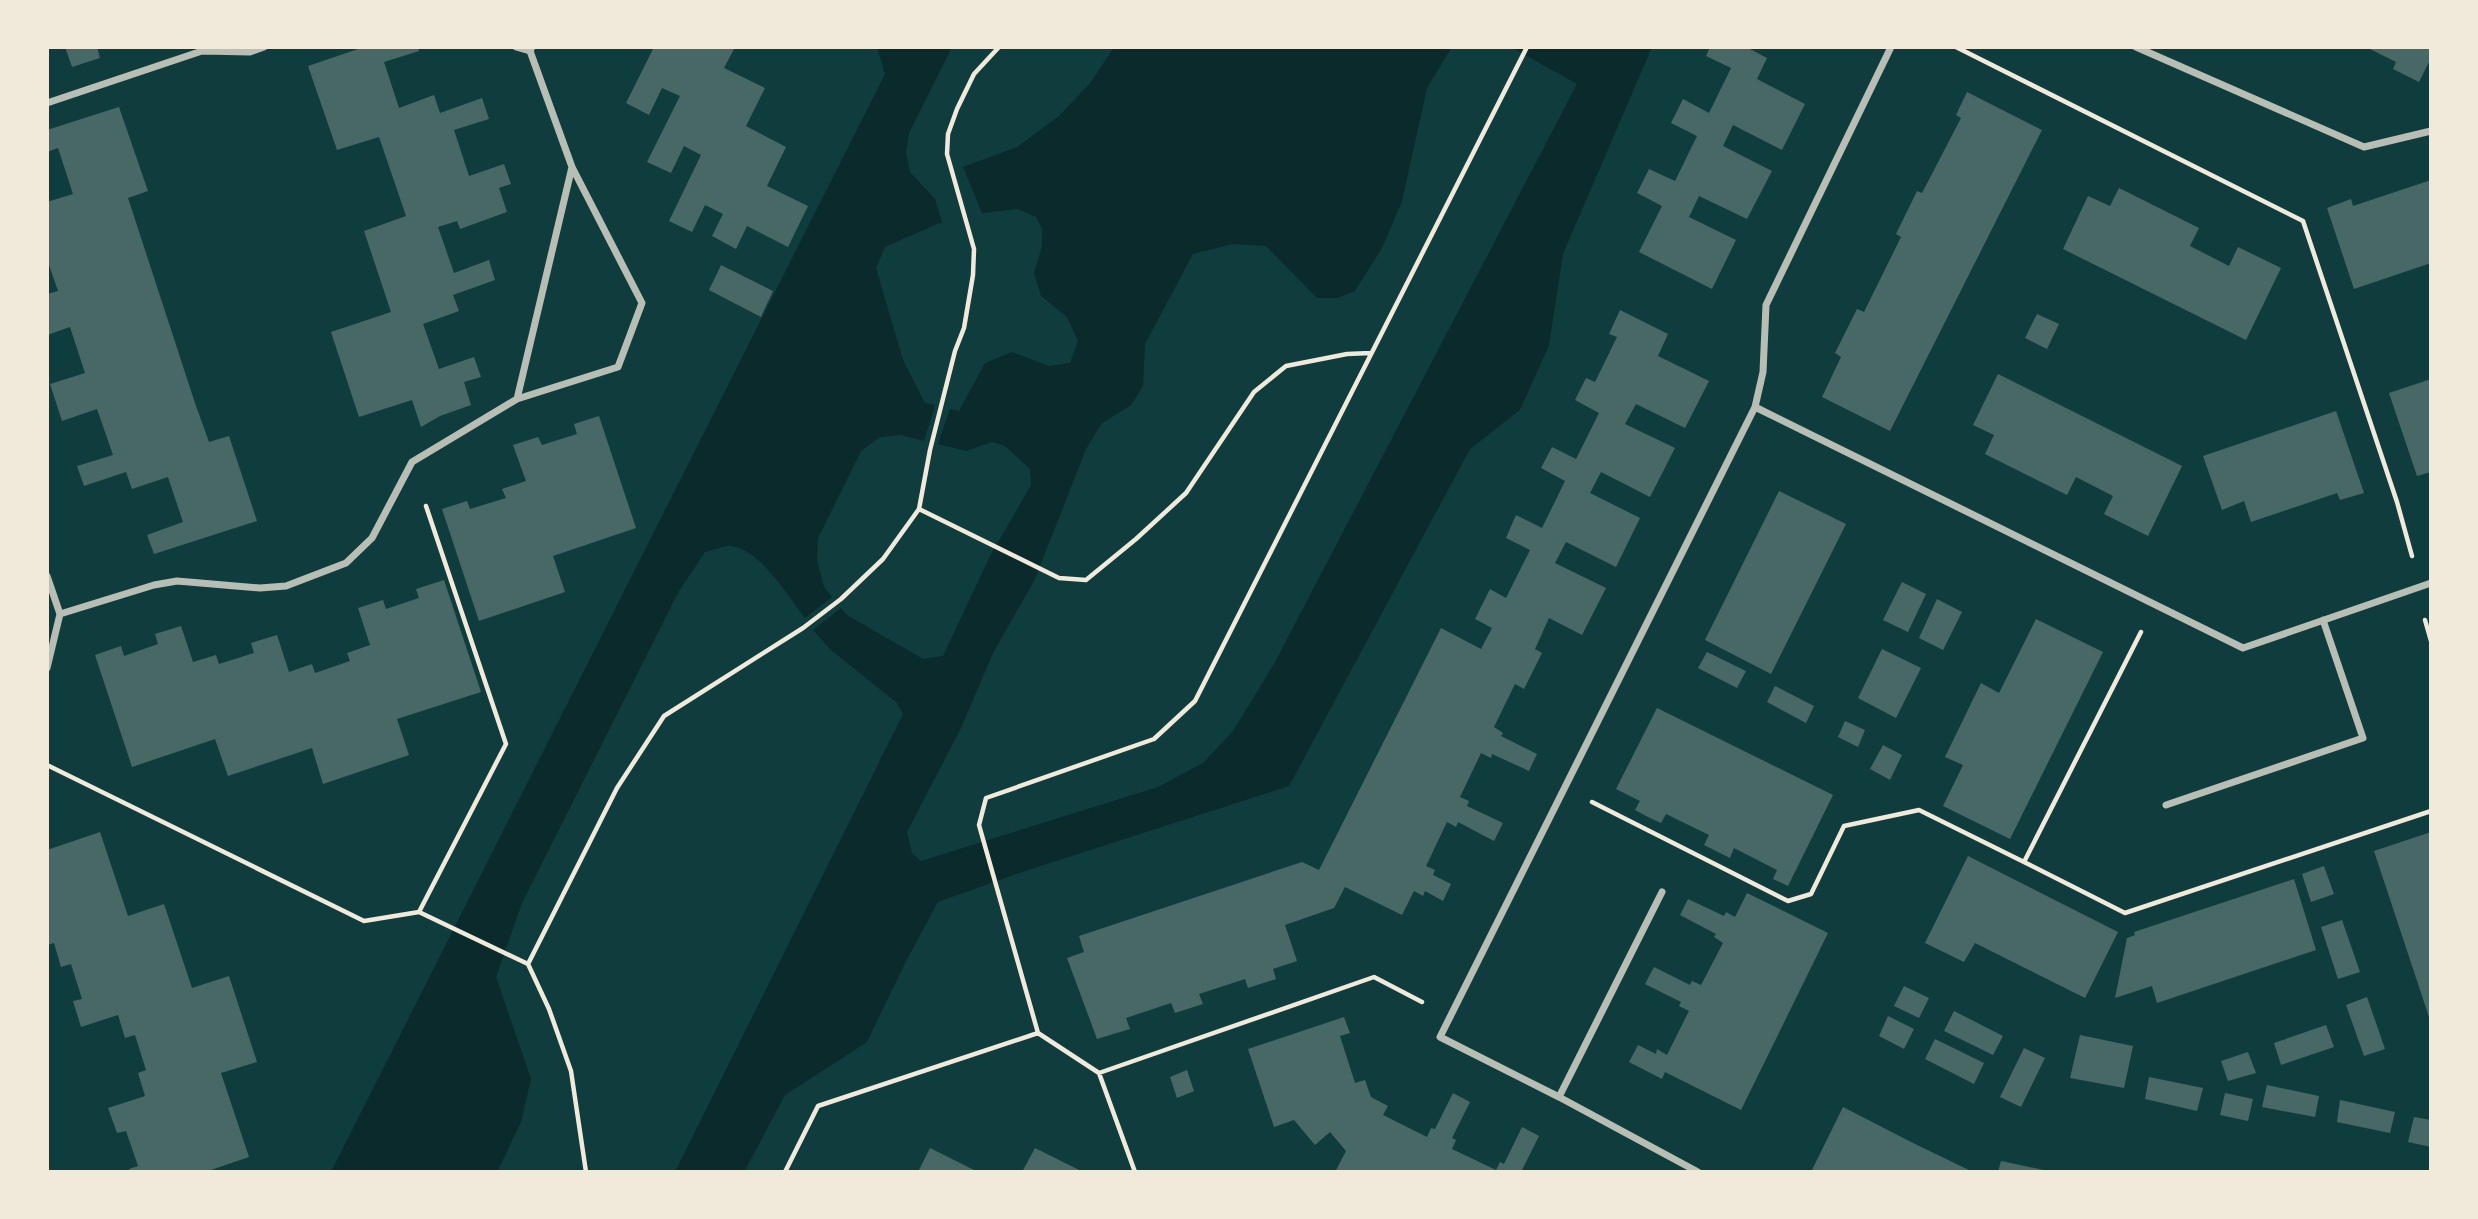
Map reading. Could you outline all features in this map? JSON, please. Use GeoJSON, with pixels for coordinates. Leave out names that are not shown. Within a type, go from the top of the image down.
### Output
{"type":"FeatureCollection","features":[{"type":"Feature","properties":{"kind":"street"},"geometry":{"type":"LineString","coordinates":[[47,103],[202,51],[250,52],[264,47]]}},
{"type":"Feature","properties":{"kind":"street"},"geometry":{"type":"LineString","coordinates":[[60,614],[154,585],[177,581],[260,588],[286,586],[346,563],[372,538],[412,462],[517,399],[618,367],[642,303],[572,167],[531,49],[516,47]]}},
{"type":"Feature","properties":{"kind":"street"},"geometry":{"type":"LineString","coordinates":[[1698,1172],[1440,1037],[1755,407],[1763,372],[1766,305],[1891,47]]}},
{"type":"Feature","properties":{"kind":"street"},"geometry":{"type":"LineString","coordinates":[[2136,47],[2364,147],[2431,131]]}},
{"type":"Feature","properties":{"kind":"street"},"geometry":{"type":"LineString","coordinates":[[517,399],[572,167]]}},
{"type":"Feature","properties":{"kind":"street"},"geometry":{"type":"LineString","coordinates":[[1755,407],[2243,648],[2431,583]]}},
{"type":"Feature","properties":{"kind":"street"},"geometry":{"type":"LineString","coordinates":[[47,576],[60,614],[47,668]]}},
{"type":"Feature","properties":{"kind":"street"},"geometry":{"type":"LineString","coordinates":[[2166,805],[2363,738],[2323,620]]}},
{"type":"Feature","properties":{"kind":"street"},"geometry":{"type":"LineString","coordinates":[[1559,1097],[1662,892]]}},
{"type":"Feature","properties":{"kind":"path"},"geometry":{"type":"LineString","coordinates":[[528,964],[617,788],[664,716],[803,628],[841,599],[883,559],[919,509],[930,450],[970,302],[974,262],[974,249],[947,154],[948,134],[974,74],[999,47]]}},
{"type":"Feature","properties":{"kind":"path"},"geometry":{"type":"LineString","coordinates":[[1135,1172],[1098,1073],[1038,1033],[979,825],[986,797],[1154,739],[1195,701],[1527,47]]}},
{"type":"Feature","properties":{"kind":"path"},"geometry":{"type":"LineString","coordinates":[[1956,47],[2303,220],[2397,502],[2420,587]]}},
{"type":"Feature","properties":{"kind":"path"},"geometry":{"type":"LineString","coordinates":[[919,509],[1059,578],[1086,580],[1186,493],[1254,392],[1286,366],[1347,354],[1371,353]]}},
{"type":"Feature","properties":{"kind":"path"},"geometry":{"type":"LineString","coordinates":[[412,462],[506,744],[419,912]]}},
{"type":"Feature","properties":{"kind":"path"},"geometry":{"type":"LineString","coordinates":[[47,765],[364,921],[419,912],[528,964],[549,1009],[571,1071],[586,1172]]}},
{"type":"Feature","properties":{"kind":"path"},"geometry":{"type":"LineString","coordinates":[[1565,788],[1788,901],[1811,894],[1844,825],[1919,810],[2024,862]]}},
{"type":"Feature","properties":{"kind":"path"},"geometry":{"type":"LineString","coordinates":[[1098,1073],[1374,977],[1421,1000],[1440,1037]]}},
{"type":"Feature","properties":{"kind":"path"},"geometry":{"type":"LineString","coordinates":[[785,1172],[818,1106],[1038,1033]]}},
{"type":"Feature","properties":{"kind":"water"},"geometry":{"type":"Polygon","coordinates":[[[877,47],[952,47],[909,133],[906,153],[910,172],[935,199],[942,222],[885,247],[876,268],[903,360],[925,403],[935,405],[924,441],[901,435],[880,437],[861,451],[818,538],[817,560],[824,587],[832,597],[805,618],[763,565],[742,549],[731,546],[705,552],[679,591],[522,903],[496,977],[531,1079],[521,1122],[497,1172],[331,1172],[885,74],[877,47]]]}},
{"type":"Feature","properties":{"kind":"water"},"geometry":{"type":"Polygon","coordinates":[[[1114,47],[1452,47],[1427,88],[1402,201],[1382,248],[1355,291],[1337,298],[1317,298],[1266,246],[1232,244],[1193,254],[1145,344],[1143,386],[1131,405],[1101,424],[1086,449],[1035,579],[993,653],[961,728],[907,832],[912,853],[921,861],[1158,787],[1203,763],[1233,731],[1274,664],[1577,84],[1511,47],[1652,47],[1563,254],[1549,345],[1520,410],[1470,449],[1289,786],[1025,871],[938,902],[867,1042],[785,1095],[744,1172],[675,1172],[903,714],[897,703],[831,650],[813,630],[841,608],[847,615],[923,659],[943,656],[990,556],[1031,485],[1030,469],[1005,446],[992,442],[966,451],[938,444],[950,409],[959,411],[985,363],[1012,352],[1049,366],[1070,363],[1078,341],[1067,317],[1041,296],[1034,273],[1042,246],[1042,229],[1036,217],[1018,209],[982,213],[963,167],[1017,147],[1059,116],[1091,82],[1114,47]]]}},
{"type":"Feature","properties":{"kind":"building"},"geometry":{"type":"Polygon","coordinates":[[[65,47],[97,47],[100,58],[72,67],[65,47]]]}},
{"type":"Feature","properties":{"kind":"building"},"geometry":{"type":"Polygon","coordinates":[[[364,47],[418,47],[419,51],[384,62],[399,108],[434,95],[440,113],[482,98],[489,119],[454,130],[469,176],[504,164],[511,184],[499,188],[507,212],[460,229],[457,221],[438,227],[454,273],[489,260],[495,280],[453,295],[459,311],[423,324],[439,369],[474,357],[481,377],[464,382],[471,405],[440,416],[421,427],[412,400],[359,417],[331,332],[391,312],[364,231],[406,216],[379,137],[337,150],[308,66],[364,47]]]}},
{"type":"Feature","properties":{"kind":"building"},"geometry":{"type":"Polygon","coordinates":[[[654,47],[735,47],[724,68],[765,88],[746,126],[786,147],[767,186],[808,206],[788,247],[747,226],[736,249],[712,236],[723,214],[705,205],[692,232],[669,221],[701,155],[684,146],[671,173],[647,162],[680,96],[662,88],[649,115],[626,103],[654,47]]]}},
{"type":"Feature","properties":{"kind":"building"},"geometry":{"type":"Polygon","coordinates":[[[1710,47],[1746,47],[1767,58],[1757,79],[1805,104],[1782,150],[1733,125],[1723,146],[1772,171],[1747,219],[1699,196],[1689,217],[1736,240],[1712,289],[1639,252],[1662,206],[1637,193],[1649,169],[1675,181],[1697,136],[1671,123],[1683,99],[1709,113],[1731,68],[1706,56],[1710,47]]]}},
{"type":"Feature","properties":{"kind":"building"},"geometry":{"type":"Polygon","coordinates":[[[2366,47],[2431,47],[2431,58],[2419,82],[2393,69],[2396,62],[2366,47]]]}},
{"type":"Feature","properties":{"kind":"building"},"geometry":{"type":"Polygon","coordinates":[[[1967,92],[2042,130],[1890,431],[1822,397],[1841,357],[1835,353],[1857,309],[1864,312],[1901,237],[1896,234],[1917,191],[1922,193],[1961,118],[1956,115],[1967,92]]]}},
{"type":"Feature","properties":{"kind":"building"},"geometry":{"type":"Polygon","coordinates":[[[119,107],[148,191],[128,198],[195,403],[209,442],[229,436],[257,521],[154,554],[147,535],[183,522],[168,477],[132,489],[126,472],[84,486],[77,466],[113,455],[97,409],[62,421],[50,384],[85,373],[70,327],[47,335],[47,294],[58,291],[47,259],[47,202],[73,194],[58,148],[47,152],[47,130],[119,107]]]}},
{"type":"Feature","properties":{"kind":"building"},"geometry":{"type":"Polygon","coordinates":[[[2431,180],[2431,263],[2354,289],[2327,208],[2351,199],[2353,206],[2431,180]]]}},
{"type":"Feature","properties":{"kind":"building"},"geometry":{"type":"Polygon","coordinates":[[[2119,188],[2199,228],[2190,246],[2229,266],[2238,247],[2281,268],[2246,340],[2063,249],[2088,196],[2110,206],[2119,188]]]}},
{"type":"Feature","properties":{"kind":"building"},"geometry":{"type":"Polygon","coordinates":[[[721,265],[773,291],[761,317],[709,290],[721,265]]]}},
{"type":"Feature","properties":{"kind":"building"},"geometry":{"type":"Polygon","coordinates":[[[1620,310],[1668,334],[1658,356],[1709,381],[1685,428],[1636,404],[1625,424],[1675,448],[1650,497],[1601,472],[1590,493],[1640,518],[1616,567],[1566,542],[1555,563],[1606,588],[1582,635],[1549,618],[1535,649],[1542,653],[1524,689],[1515,684],[1494,727],[1503,733],[1501,736],[1537,754],[1529,771],[1492,754],[1491,758],[1481,753],[1460,797],[1469,801],[1467,806],[1503,823],[1494,841],[1458,822],[1456,827],[1447,822],[1426,866],[1435,870],[1433,875],[1451,884],[1443,901],[1425,891],[1423,896],[1414,891],[1402,915],[1345,887],[1334,908],[1285,925],[1297,961],[1273,969],[1276,979],[1248,988],[1245,979],[1199,994],[1203,1004],[1175,1013],[1171,1003],[1126,1018],[1130,1029],[1097,1039],[1067,958],[1084,952],[1079,936],[1302,862],[1319,870],[1441,628],[1481,649],[1492,628],[1475,619],[1490,589],[1506,598],[1530,550],[1506,538],[1516,515],[1542,528],[1565,481],[1541,468],[1552,447],[1576,459],[1599,413],[1575,400],[1586,378],[1595,382],[1617,337],[1609,334],[1620,310]]]}},
{"type":"Feature","properties":{"kind":"building"},"geometry":{"type":"Polygon","coordinates":[[[2037,314],[2059,324],[2047,349],[2025,338],[2037,314]]]}},
{"type":"Feature","properties":{"kind":"building"},"geometry":{"type":"Polygon","coordinates":[[[1998,374],[2182,466],[2148,536],[2104,514],[2113,496],[2076,477],[2067,495],[1985,454],[1994,435],[1973,425],[1998,374]]]}},
{"type":"Feature","properties":{"kind":"building"},"geometry":{"type":"Polygon","coordinates":[[[2431,379],[2431,472],[2417,476],[2389,393],[2431,379]]]}},
{"type":"Feature","properties":{"kind":"building"},"geometry":{"type":"Polygon","coordinates":[[[2336,411],[2364,493],[2340,500],[2337,493],[2251,522],[2244,501],[2222,510],[2203,456],[2336,411]]]}},
{"type":"Feature","properties":{"kind":"building"},"geometry":{"type":"Polygon","coordinates":[[[599,416],[636,528],[553,556],[565,592],[479,621],[442,509],[467,501],[470,509],[506,498],[502,489],[526,481],[513,445],[538,437],[542,445],[577,434],[574,424],[599,416]]]}},
{"type":"Feature","properties":{"kind":"building"},"geometry":{"type":"Polygon","coordinates":[[[1779,491],[1846,524],[1771,674],[1705,640],[1779,491]]]}},
{"type":"Feature","properties":{"kind":"building"},"geometry":{"type":"Polygon","coordinates":[[[444,580],[481,692],[397,719],[409,755],[323,784],[312,748],[228,776],[215,739],[132,767],[95,655],[121,646],[124,656],[158,644],[155,634],[181,626],[193,662],[216,655],[219,664],[254,653],[251,643],[277,635],[289,672],[312,664],[315,673],[350,661],[347,653],[370,645],[358,608],[383,600],[386,609],[419,598],[416,589],[444,580]]]}},
{"type":"Feature","properties":{"kind":"building"},"geometry":{"type":"Polygon","coordinates":[[[1902,582],[1926,594],[1908,632],[1883,620],[1902,582]]]}},
{"type":"Feature","properties":{"kind":"building"},"geometry":{"type":"Polygon","coordinates":[[[1937,599],[1962,612],[1943,650],[1919,638],[1937,599]]]}},
{"type":"Feature","properties":{"kind":"building"},"geometry":{"type":"Polygon","coordinates":[[[2036,619],[2103,652],[2010,839],[1943,806],[1963,765],[1945,757],[1981,683],[1999,693],[2036,619]]]}},
{"type":"Feature","properties":{"kind":"building"},"geometry":{"type":"Polygon","coordinates":[[[1882,649],[1921,668],[1896,718],[1858,698],[1882,649]]]}},
{"type":"Feature","properties":{"kind":"building"},"geometry":{"type":"Polygon","coordinates":[[[1707,652],[1746,671],[1737,688],[1698,668],[1707,652]]]}},
{"type":"Feature","properties":{"kind":"building"},"geometry":{"type":"Polygon","coordinates":[[[1775,686],[1814,706],[1806,723],[1767,702],[1775,686]]]}},
{"type":"Feature","properties":{"kind":"building"},"geometry":{"type":"Polygon","coordinates":[[[1657,708],[1833,795],[1788,886],[1773,879],[1777,870],[1734,848],[1730,858],[1704,845],[1709,835],[1666,814],[1661,823],[1635,810],[1640,801],[1616,789],[1657,708]]]}},
{"type":"Feature","properties":{"kind":"building"},"geometry":{"type":"Polygon","coordinates":[[[1845,721],[1865,730],[1858,747],[1838,737],[1845,721]]]}},
{"type":"Feature","properties":{"kind":"building"},"geometry":{"type":"Polygon","coordinates":[[[1883,745],[1902,755],[1890,780],[1870,769],[1883,745]]]}},
{"type":"Feature","properties":{"kind":"building"},"geometry":{"type":"Polygon","coordinates":[[[100,832],[128,916],[164,904],[192,988],[229,976],[257,1062],[221,1073],[249,1157],[205,1172],[130,1172],[129,1169],[138,1166],[126,1131],[117,1133],[108,1108],[145,1096],[138,1073],[146,1070],[135,1035],[125,1038],[118,1015],[81,1027],[73,1001],[82,999],[71,964],[61,967],[54,943],[47,945],[47,850],[100,832]]]}},
{"type":"Feature","properties":{"kind":"building"},"geometry":{"type":"Polygon","coordinates":[[[2431,832],[2431,1020],[2430,1020],[2374,851],[2431,832]]]}},
{"type":"Feature","properties":{"kind":"building"},"geometry":{"type":"Polygon","coordinates":[[[1968,856],[2118,932],[2085,998],[1975,943],[1964,962],[1925,943],[1968,856]]]}},
{"type":"Feature","properties":{"kind":"building"},"geometry":{"type":"Polygon","coordinates":[[[2324,866],[2334,894],[2311,902],[2302,874],[2324,866]]]}},
{"type":"Feature","properties":{"kind":"building"},"geometry":{"type":"Polygon","coordinates":[[[2294,879],[2316,950],[2157,1003],[2152,986],[2115,998],[2127,938],[2135,935],[2134,932],[2294,879]]]}},
{"type":"Feature","properties":{"kind":"building"},"geometry":{"type":"Polygon","coordinates":[[[1747,893],[1828,933],[1741,1110],[1665,1072],[1662,1079],[1629,1062],[1638,1045],[1656,1054],[1657,1049],[1667,1055],[1689,1011],[1679,1006],[1681,1002],[1645,984],[1654,967],[1690,985],[1692,981],[1701,985],[1723,943],[1714,937],[1716,934],[1680,915],[1688,899],[1724,916],[1726,912],[1735,917],[1747,893]]]}},
{"type":"Feature","properties":{"kind":"building"},"geometry":{"type":"Polygon","coordinates":[[[2342,920],[2360,972],[2338,979],[2321,927],[2342,920]]]}},
{"type":"Feature","properties":{"kind":"building"},"geometry":{"type":"Polygon","coordinates":[[[1904,986],[1929,998],[1919,1018],[1894,1006],[1904,986]]]}},
{"type":"Feature","properties":{"kind":"building"},"geometry":{"type":"Polygon","coordinates":[[[2367,997],[2385,1049],[2364,1056],[2346,1005],[2367,997]]]}},
{"type":"Feature","properties":{"kind":"building"},"geometry":{"type":"Polygon","coordinates":[[[1954,1011],[2003,1036],[1993,1055],[1944,1031],[1954,1011]]]}},
{"type":"Feature","properties":{"kind":"building"},"geometry":{"type":"Polygon","coordinates":[[[1888,1016],[1914,1029],[1904,1049],[1879,1036],[1888,1016]]]}},
{"type":"Feature","properties":{"kind":"building"},"geometry":{"type":"Polygon","coordinates":[[[1344,1017],[1350,1033],[1340,1036],[1355,1083],[1365,1080],[1371,1097],[1388,1106],[1383,1115],[1427,1137],[1431,1128],[1435,1129],[1453,1093],[1470,1102],[1452,1138],[1456,1140],[1452,1149],[1496,1170],[1500,1162],[1504,1164],[1522,1127],[1539,1136],[1521,1172],[1335,1172],[1346,1151],[1330,1132],[1315,1145],[1294,1120],[1274,1127],[1248,1049],[1344,1017]]]}},
{"type":"Feature","properties":{"kind":"building"},"geometry":{"type":"Polygon","coordinates":[[[2326,1025],[2334,1047],[2281,1065],[2274,1043],[2326,1025]]]}},
{"type":"Feature","properties":{"kind":"building"},"geometry":{"type":"Polygon","coordinates":[[[2080,1035],[2133,1046],[2124,1088],[2070,1078],[2080,1035]]]}},
{"type":"Feature","properties":{"kind":"building"},"geometry":{"type":"Polygon","coordinates":[[[1935,1039],[1984,1063],[1974,1084],[1925,1059],[1935,1039]]]}},
{"type":"Feature","properties":{"kind":"building"},"geometry":{"type":"Polygon","coordinates":[[[2024,1048],[2045,1058],[2021,1107],[2000,1097],[2024,1048]]]}},
{"type":"Feature","properties":{"kind":"building"},"geometry":{"type":"Polygon","coordinates":[[[2248,1052],[2256,1073],[2228,1081],[2221,1061],[2248,1052]]]}},
{"type":"Feature","properties":{"kind":"building"},"geometry":{"type":"Polygon","coordinates":[[[1187,1070],[1194,1091],[1177,1098],[1170,1077],[1187,1070]]]}},
{"type":"Feature","properties":{"kind":"building"},"geometry":{"type":"Polygon","coordinates":[[[2149,1077],[2203,1088],[2197,1111],[2145,1099],[2149,1077]]]}},
{"type":"Feature","properties":{"kind":"building"},"geometry":{"type":"Polygon","coordinates":[[[2267,1085],[2319,1096],[2315,1117],[2262,1107],[2267,1085]]]}},
{"type":"Feature","properties":{"kind":"building"},"geometry":{"type":"Polygon","coordinates":[[[2225,1093],[2253,1099],[2248,1121],[2220,1115],[2225,1093]]]}},
{"type":"Feature","properties":{"kind":"building"},"geometry":{"type":"Polygon","coordinates":[[[2340,1100],[2395,1112],[2390,1133],[2337,1122],[2340,1100]]]}},
{"type":"Feature","properties":{"kind":"building"},"geometry":{"type":"Polygon","coordinates":[[[1843,1107],[1913,1143],[1973,1172],[1811,1172],[1843,1107]]]}},
{"type":"Feature","properties":{"kind":"building"},"geometry":{"type":"Polygon","coordinates":[[[2414,1117],[2431,1120],[2431,1147],[2408,1142],[2414,1117]]]}},
{"type":"Feature","properties":{"kind":"building"},"geometry":{"type":"Polygon","coordinates":[[[930,1148],[978,1172],[918,1172],[930,1148]]]}},
{"type":"Feature","properties":{"kind":"building"},"geometry":{"type":"Polygon","coordinates":[[[1035,1148],[1079,1170],[1078,1172],[1022,1172],[1035,1148]]]}},
{"type":"Feature","properties":{"kind":"building"},"geometry":{"type":"Polygon","coordinates":[[[2001,1161],[2048,1171],[2048,1172],[1998,1172],[2001,1161]]]}}]}
